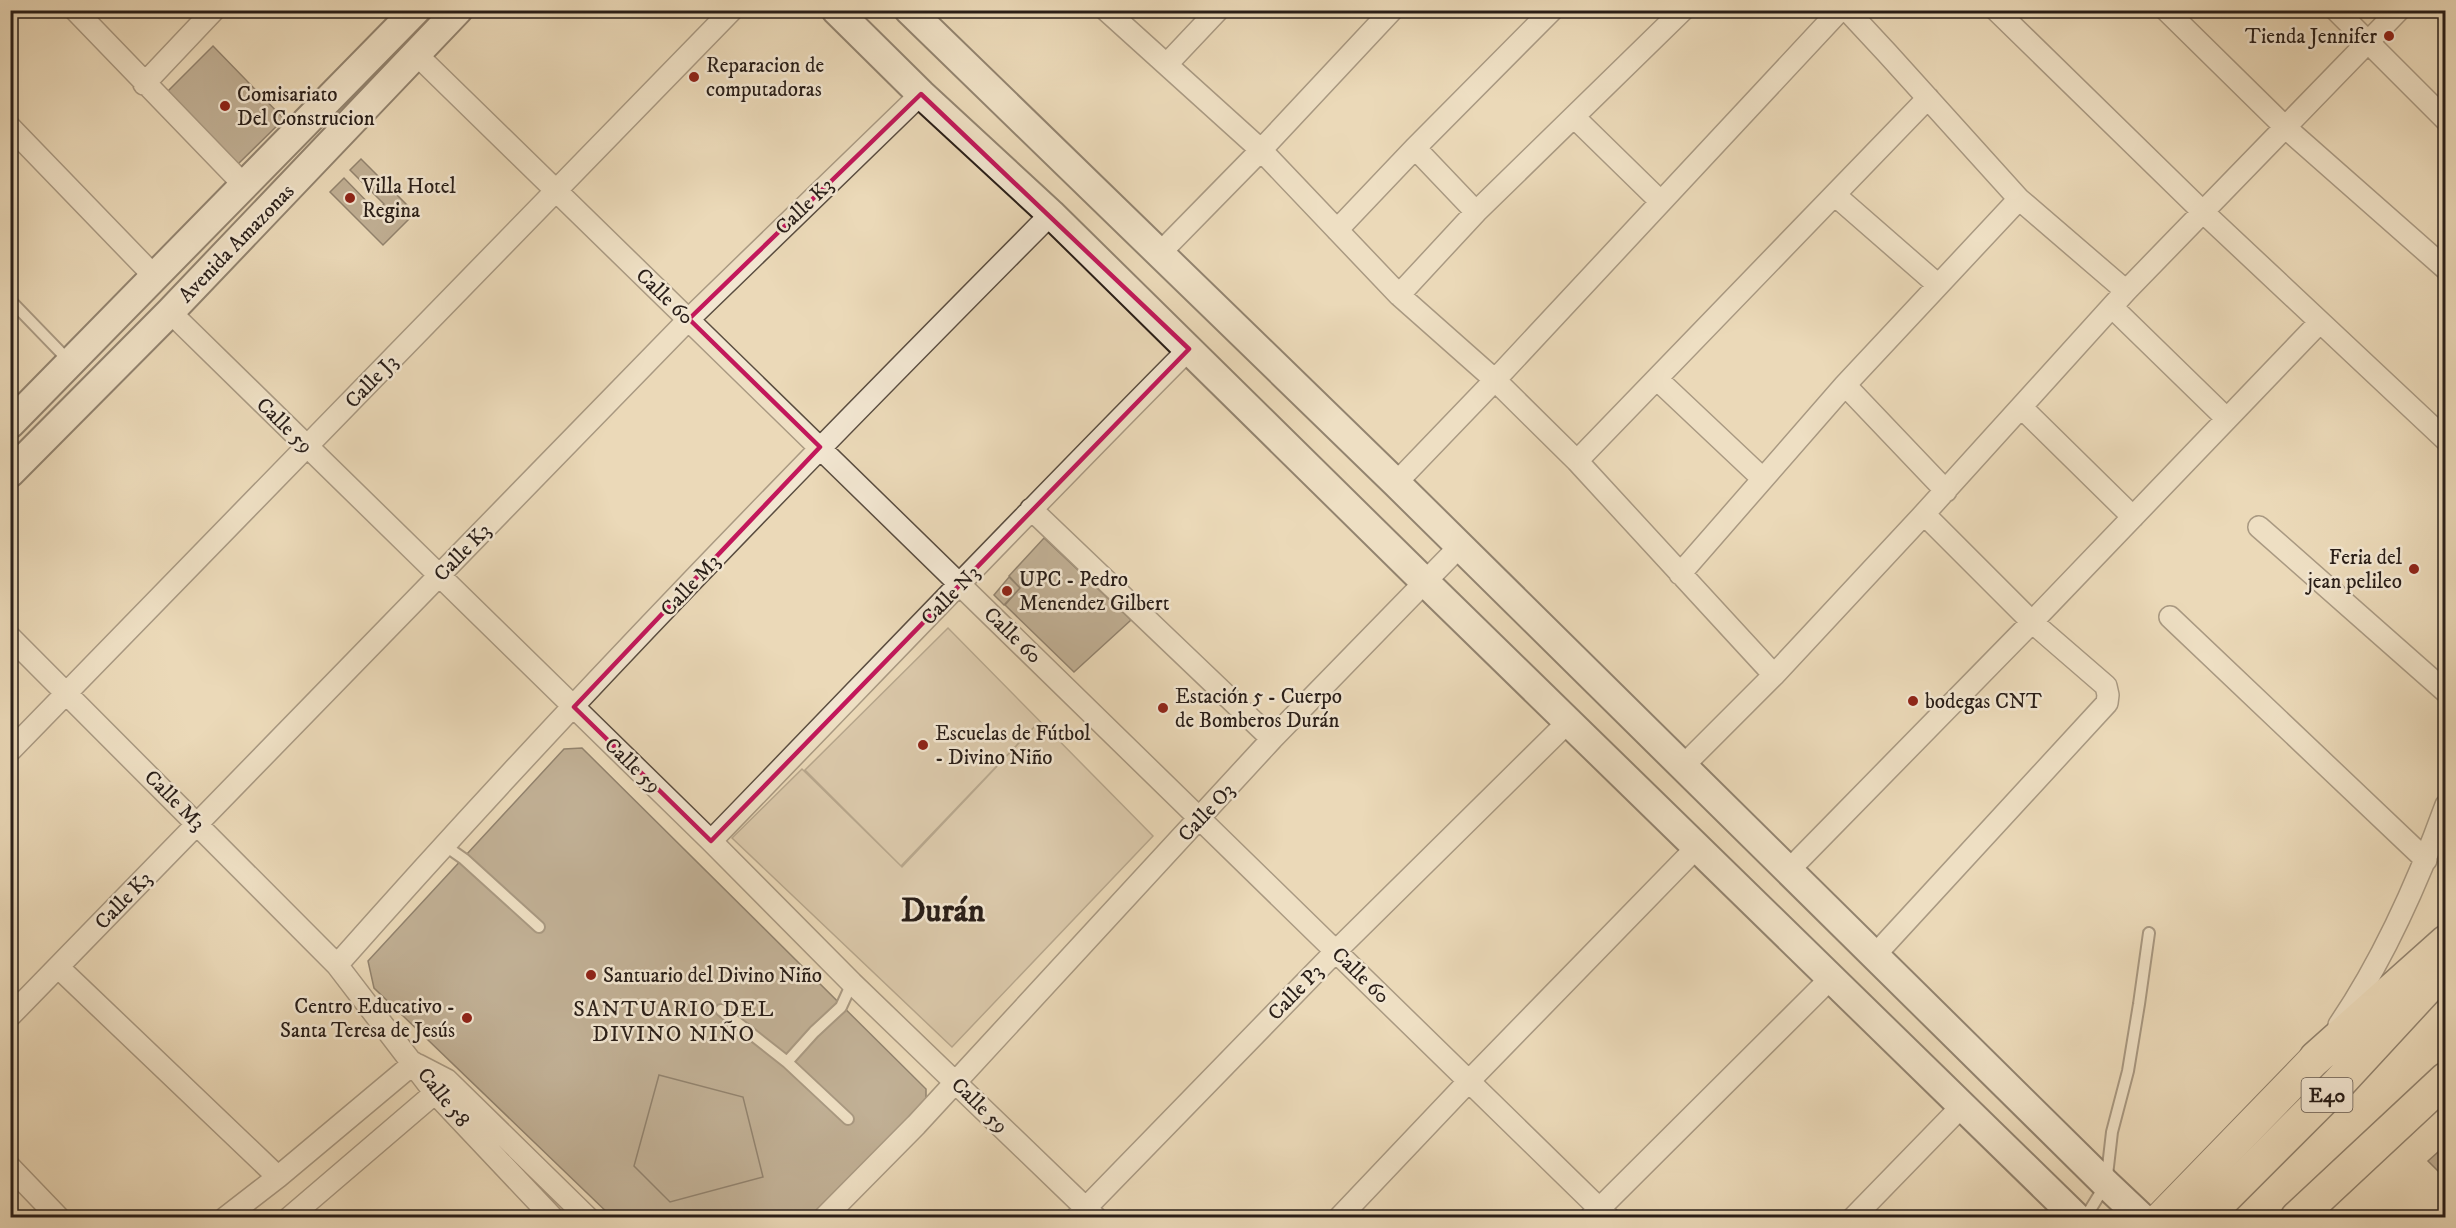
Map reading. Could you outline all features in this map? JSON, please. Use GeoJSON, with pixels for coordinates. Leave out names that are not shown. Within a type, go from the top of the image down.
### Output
{"type":"FeatureCollection","features":[{"type":"Feature","properties":{"kind":"highway"},"geometry":{"type":"LineString","coordinates":[[2316,1058],[2445,942]]}},
{"type":"Feature","properties":{"kind":"highway","name":"E40"},"geometry":{"type":"LineString","coordinates":[[2204,1218],[2337,1085],[2445,967]]}},
{"type":"Feature","properties":{"kind":"highway"},"geometry":{"type":"LineString","coordinates":[[2297,1218],[2445,1079]]}},
{"type":"Feature","properties":{"kind":"main road"},"geometry":{"type":"LineString","coordinates":[[2161,1218],[2316,1058]]}},
{"type":"Feature","properties":{"kind":"street"},"geometry":{"type":"LineString","coordinates":[[144,84],[214,10]]}},
{"type":"Feature","properties":{"kind":"street","name":"Avenida Amazonas"},"geometry":{"type":"LineString","coordinates":[[10,472],[170,312],[458,10]]}},
{"type":"Feature","properties":{"kind":"street","name":"Calle J3"},"geometry":{"type":"LineString","coordinates":[[10,751],[732,10]]}},
{"type":"Feature","properties":{"kind":"street"},"geometry":{"type":"LineString","coordinates":[[836,10],[921,94],[1051,214],[2077,1218]]}},
{"type":"Feature","properties":{"kind":"street"},"geometry":{"type":"LineString","coordinates":[[909,10],[1396,483],[2142,1218]]}},
{"type":"Feature","properties":{"kind":"street"},"geometry":{"type":"LineString","coordinates":[[1106,10],[1261,150],[1399,295],[1495,380],[1577,461],[1774,675]]}},
{"type":"Feature","properties":{"kind":"street"},"geometry":{"type":"LineString","coordinates":[[1167,64],[1218,10]]}},
{"type":"Feature","properties":{"kind":"street"},"geometry":{"type":"LineString","coordinates":[[1158,254],[1261,150],[1392,10]]}},
{"type":"Feature","properties":{"kind":"street"},"geometry":{"type":"LineString","coordinates":[[1337,230],[1552,10]]}},
{"type":"Feature","properties":{"kind":"street"},"geometry":{"type":"LineString","coordinates":[[1396,483],[1495,380],[1839,10]]}},
{"type":"Feature","properties":{"kind":"street"},"geometry":{"type":"LineString","coordinates":[[1846,10],[2019,199],[2126,291]]}},
{"type":"Feature","properties":{"kind":"street"},"geometry":{"type":"LineString","coordinates":[[1996,10],[2203,212],[2445,440]]}},
{"type":"Feature","properties":{"kind":"street"},"geometry":{"type":"LineString","coordinates":[[2166,10],[2285,127],[2445,269]]}},
{"type":"Feature","properties":{"kind":"street"},"geometry":{"type":"LineString","coordinates":[[2336,10],[2445,120]]}},
{"type":"Feature","properties":{"kind":"street"},"geometry":{"type":"LineString","coordinates":[[1683,766],[1774,675],[1946,491],[2126,291],[2399,10]]}},
{"type":"Feature","properties":{"kind":"street"},"geometry":{"type":"LineString","coordinates":[[79,12],[144,84],[244,186]]}},
{"type":"Feature","properties":{"kind":"street","name":"Avenida Amazonas"},"geometry":{"type":"LineString","coordinates":[[10,424],[411,12]]}},
{"type":"Feature","properties":{"kind":"street"},"geometry":{"type":"LineString","coordinates":[[1399,295],[1476,212],[1574,117],[1673,14]]}},
{"type":"Feature","properties":{"kind":"street","name":"Calle 60"},"geometry":{"type":"LineString","coordinates":[[416,54],[1469,1081],[1600,1214]]}},
{"type":"Feature","properties":{"kind":"street","name":"Calle K3"},"geometry":{"type":"LineString","coordinates":[[10,1016],[688,319],[921,94]]}},
{"type":"Feature","properties":{"kind":"street"},"geometry":{"type":"LineString","coordinates":[[1577,461],[1836,196],[1928,98]]}},
{"type":"Feature","properties":{"kind":"street"},"geometry":{"type":"LineString","coordinates":[[1574,117],[1661,202]]}},
{"type":"Feature","properties":{"kind":"street"},"geometry":{"type":"LineString","coordinates":[[10,127],[155,277]]}},
{"type":"Feature","properties":{"kind":"street"},"geometry":{"type":"LineString","coordinates":[[1415,148],[1476,212]]}},
{"type":"Feature","properties":{"kind":"street"},"geometry":{"type":"LineString","coordinates":[[1836,196],[1938,285]]}},
{"type":"Feature","properties":{"kind":"street"},"geometry":{"type":"LineString","coordinates":[[1680,574],[1845,385],[2019,199]]}},
{"type":"Feature","properties":{"kind":"street","name":"Calle M3"},"geometry":{"type":"LineString","coordinates":[[338,965],[444,845],[820,447],[1051,214]]}},
{"type":"Feature","properties":{"kind":"street"},"geometry":{"type":"LineString","coordinates":[[2112,307],[2227,419]]}},
{"type":"Feature","properties":{"kind":"street","name":"Calle 59"},"geometry":{"type":"LineString","coordinates":[[170,312],[711,841],[852,983],[957,1082],[1086,1214]]}},
{"type":"Feature","properties":{"kind":"street"},"geometry":{"type":"LineString","coordinates":[[1788,871],[2032,622],[2320,322]]}},
{"type":"Feature","properties":{"kind":"street","name":"Calle N3"},"geometry":{"type":"LineString","coordinates":[[711,841],[1031,508],[1189,349]]}},
{"type":"Feature","properties":{"kind":"street"},"geometry":{"type":"LineString","coordinates":[[1658,380],[1763,479]]}},
{"type":"Feature","properties":{"kind":"street"},"geometry":{"type":"LineString","coordinates":[[1845,385],[1946,491]]}},
{"type":"Feature","properties":{"kind":"street"},"geometry":{"type":"LineString","coordinates":[[2021,407],[2133,517]]}},
{"type":"Feature","properties":{"kind":"street"},"geometry":{"type":"LineString","coordinates":[[1031,508],[1272,740]]}},
{"type":"Feature","properties":{"kind":"street"},"geometry":{"type":"LineString","coordinates":[[1875,956],[2107,703],[2108,695],[2106,686],[2032,622],[1924,514]]}},
{"type":"Feature","properties":{"kind":"street"},"geometry":{"type":"LineString","coordinates":[[2259,526],[2445,692]]}},
{"type":"Feature","properties":{"kind":"street","name":"Calle O3"},"geometry":{"type":"LineString","coordinates":[[824,1218],[957,1082],[1272,740],[1460,546]]}},
{"type":"Feature","properties":{"kind":"street"},"geometry":{"type":"LineString","coordinates":[[2170,617],[2426,860]]}},
{"type":"Feature","properties":{"kind":"street","name":"Calle M3"},"geometry":{"type":"LineString","coordinates":[[10,637],[68,692],[338,965],[414,1063]]}},
{"type":"Feature","properties":{"kind":"street","name":"Calle P3"},"geometry":{"type":"LineString","coordinates":[[1086,1214],[1336,951],[1569,721]]}},
{"type":"Feature","properties":{"kind":"street"},"geometry":{"type":"LineString","coordinates":[[2316,1058],[2358,996],[2408,901],[2426,860],[2445,805]]}},
{"type":"Feature","properties":{"kind":"street"},"geometry":{"type":"LineString","coordinates":[[1339,1218],[1698,846]]}},
{"type":"Feature","properties":{"kind":"street"},"geometry":{"type":"LineString","coordinates":[[58,967],[278,1177]]}},
{"type":"Feature","properties":{"kind":"street"},"geometry":{"type":"LineString","coordinates":[[1600,1214],[1831,978]]}},
{"type":"Feature","properties":{"kind":"street"},"geometry":{"type":"LineString","coordinates":[[225,1218],[278,1177],[414,1063]]}},
{"type":"Feature","properties":{"kind":"street","name":"Calle 58"},"geometry":{"type":"LineString","coordinates":[[414,1063],[588,1218]]}},
{"type":"Feature","properties":{"kind":"street"},"geometry":{"type":"LineString","coordinates":[[289,1218],[441,1086]]}},
{"type":"Feature","properties":{"kind":"street","name":"Calle 58"},"geometry":{"type":"LineString","coordinates":[[441,1086],[553,1218]]}},
{"type":"Feature","properties":{"kind":"street"},"geometry":{"type":"LineString","coordinates":[[1853,1218],[1962,1106]]}},
{"type":"Feature","properties":{"kind":"street"},"geometry":{"type":"LineString","coordinates":[[10,1167],[59,1218]]}},
{"type":"Feature","properties":{"kind":"lane"},"geometry":{"type":"LineString","coordinates":[[10,300],[71,363]]}},
{"type":"Feature","properties":{"kind":"lane"},"geometry":{"type":"LineString","coordinates":[[444,845],[464,859],[539,927]]}},
{"type":"Feature","properties":{"kind":"lane"},"geometry":{"type":"LineString","coordinates":[[2085,1218],[2106,1184],[2112,1132],[2128,1071],[2149,933]]}},
{"type":"Feature","properties":{"kind":"lane"},"geometry":{"type":"LineString","coordinates":[[787,1062],[840,1007],[852,983]]}},
{"type":"Feature","properties":{"kind":"lane"},"geometry":{"type":"LineString","coordinates":[[721,1010],[787,1062],[848,1119]]}},
{"type":"Feature","properties":{"kind":"highlighted area"},"geometry":{"type":"Polygon","coordinates":[[[921,94],[1189,349],[711,841],[574,707],[820,447],[689,319],[921,94]]]}},
{"type":"Feature","properties":{"kind":"shaded area"},"geometry":{"type":"Polygon","coordinates":[[[948,628],[1153,836],[952,1047],[732,838],[802,769],[902,867],[1037,724],[901,866],[805,770],[948,628]]]}},
{"type":"Feature","properties":{"kind":"building","name":"Comisariato Del Construcion"},"geometry":{"type":"Polygon","coordinates":[[[213,46],[284,119],[236,166],[165,94],[213,46]]]}},
{"type":"Feature","properties":{"kind":"building","name":"Villa Hotel Regina"},"geometry":{"type":"Polygon","coordinates":[[[361,159],[415,213],[383,245],[330,192],[344,178],[377,212],[384,204],[350,170],[361,159]]]}},
{"type":"Feature","properties":{"kind":"building"},"geometry":{"type":"Polygon","coordinates":[[[1044,538],[1131,620],[1074,672],[1005,605],[1020,588],[1009,576],[1044,538]]]}},
{"type":"Feature","properties":{"kind":"building","name":"UPC - Pedro Menendez Gilbert"},"geometry":{"type":"Polygon","coordinates":[[[1009,577],[1020,588],[1004,605],[994,595],[1009,577]]]}},
{"type":"Feature","properties":{"kind":"building","name":"Santuario del Divino Niño"},"geometry":{"type":"Polygon","coordinates":[[[582,748],[926,1089],[926,1107],[818,1218],[613,1218],[374,988],[368,961],[564,749],[582,748]]]}},
{"type":"Feature","properties":{"kind":"building"},"geometry":{"type":"Polygon","coordinates":[[[659,1075],[743,1097],[763,1177],[670,1202],[634,1166],[659,1075]]]}},
{"type":"Feature","properties":{"kind":"building"},"geometry":{"type":"Polygon","coordinates":[[[2446,1145],[2446,1179],[2428,1161],[2446,1145]]]}},
{"type":"Feature","properties":{"kind":"place","name":"Tienda Jennifer"},"geometry":{"type":"Point","coordinates":[2389,36]}},
{"type":"Feature","properties":{"kind":"place","name":"Reparacion de computadoras"},"geometry":{"type":"Point","coordinates":[694,77]}},
{"type":"Feature","properties":{"kind":"place","name":"Comisariato Del Construcion"},"geometry":{"type":"Point","coordinates":[225,106]}},
{"type":"Feature","properties":{"kind":"place","name":"Villa Hotel Regina"},"geometry":{"type":"Point","coordinates":[350,198]}},
{"type":"Feature","properties":{"kind":"place","name":"Feria del jean pelileo"},"geometry":{"type":"Point","coordinates":[2414,569]}},
{"type":"Feature","properties":{"kind":"place","name":"UPC - Pedro Menendez Gilbert"},"geometry":{"type":"Point","coordinates":[1007,591]}},
{"type":"Feature","properties":{"kind":"place","name":"bodegas CNT"},"geometry":{"type":"Point","coordinates":[1913,701]}},
{"type":"Feature","properties":{"kind":"place","name":"Estación 5 - Cuerpo de Bomberos Durán"},"geometry":{"type":"Point","coordinates":[1163,708]}},
{"type":"Feature","properties":{"kind":"place","name":"Escuelas de Fútbol - Divino Niño"},"geometry":{"type":"Point","coordinates":[923,745]}},
{"type":"Feature","properties":{"kind":"place","name":"Santuario del Divino Niño"},"geometry":{"type":"Point","coordinates":[591,975]}},
{"type":"Feature","properties":{"kind":"place","name":"Centro Educativo - Santa Teresa de Jesús"},"geometry":{"type":"Point","coordinates":[467,1018]}},
{"type":"Feature","properties":{"kind":"district","name":"Durán"},"geometry":{"type":"Point","coordinates":[943,909]}},
{"type":"Feature","properties":{"kind":"district","name":"SANTUARIO DEL DIVINO NIÑO"},"geometry":{"type":"Point","coordinates":[674,1020]}}]}
